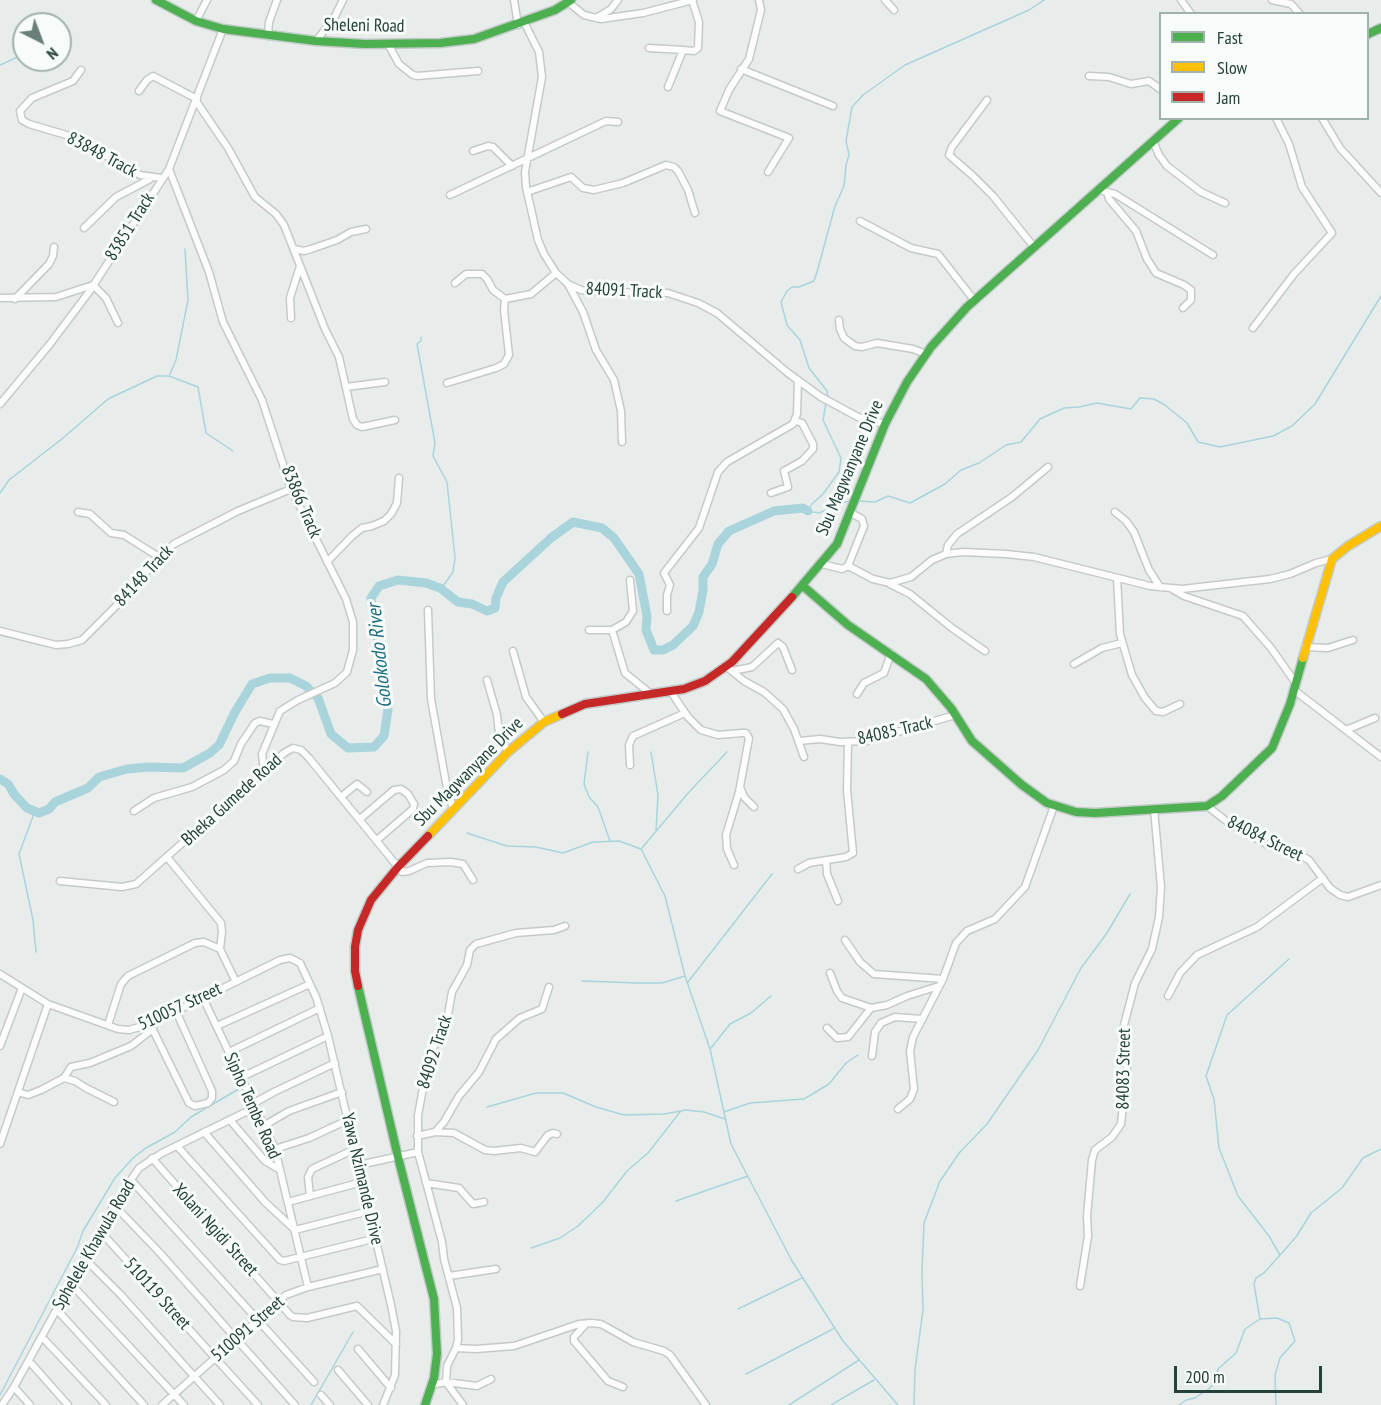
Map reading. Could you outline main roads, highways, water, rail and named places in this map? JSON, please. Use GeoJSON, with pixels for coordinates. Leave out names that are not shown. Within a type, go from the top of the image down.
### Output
{"type":"FeatureCollection","features":[{"type":"Feature","properties":{"kind":"main road","name":"Sheleni Road"},"geometry":{"type":"LineString","coordinates":[[156,0],[196,21],[224,29],[316,41],[388,44],[457,42],[491,34],[555,10],[570,1]]}},
{"type":"Feature","properties":{"kind":"main road","name":"Sbu Magwanyane Drive"},"geometry":{"type":"LineString","coordinates":[[424,1405],[432,1385],[436,1365],[438,1341],[434,1299],[356,982],[354,959],[358,930],[377,890],[508,752],[544,723],[585,704],[606,699],[671,692],[694,686],[729,669],[822,564],[837,543],[852,511],[885,423],[907,382],[947,328],[974,300],[1103,190],[1177,120]]}},
{"type":"Feature","properties":{"kind":"main road"},"geometry":{"type":"LineString","coordinates":[[803,586],[848,625],[891,653],[926,680],[955,715],[972,741],[1030,791],[1054,806],[1089,813],[1207,806],[1222,796],[1272,748],[1280,732],[1332,559],[1348,546],[1381,526]]}},
{"type":"Feature","properties":{"kind":"waterway"},"geometry":{"type":"LineString","coordinates":[[828,398],[827,391],[809,368],[800,340],[787,325],[781,302],[792,287],[799,287],[814,281],[835,206],[844,186],[849,155],[846,141],[852,107],[863,95],[905,65],[1029,10],[1044,0]]}},
{"type":"Feature","properties":{"kind":"waterway"},"geometry":{"type":"LineString","coordinates":[[0,65],[12,60]]}},
{"type":"Feature","properties":{"kind":"waterway"},"geometry":{"type":"LineString","coordinates":[[170,374],[176,360],[188,300],[185,249]]}},
{"type":"Feature","properties":{"kind":"waterway"},"geometry":{"type":"LineString","coordinates":[[858,501],[875,502],[888,496],[910,503],[945,484],[961,470],[979,463],[1006,445],[1021,442],[1040,419],[1064,408],[1097,403],[1131,409],[1140,398],[1154,399],[1187,423],[1198,442],[1220,447],[1273,436],[1292,426],[1315,404],[1381,296]]}},
{"type":"Feature","properties":{"kind":"waterway"},"geometry":{"type":"LineString","coordinates":[[421,337],[421,341],[417,344],[435,443],[433,456],[447,482],[455,558],[453,572],[441,589]]}},
{"type":"Feature","properties":{"kind":"waterway"},"geometry":{"type":"LineString","coordinates":[[0,493],[9,480],[108,399],[157,376],[169,376],[198,387],[206,433],[233,451]]}},
{"type":"Feature","properties":{"kind":"waterway"},"geometry":{"type":"LineString","coordinates":[[826,403],[823,420],[841,458],[839,472],[808,511],[819,513],[850,501]]}},
{"type":"Feature","properties":{"kind":"waterway","name":"Golokodo River"},"geometry":{"type":"LineString","coordinates":[[0,779],[8,784],[27,808],[39,813],[49,809],[55,802],[88,788],[99,777],[127,769],[183,768],[210,753],[219,745],[252,684],[270,678],[290,678],[306,686],[318,698],[331,734],[348,748],[374,747],[384,736],[388,709],[371,598],[379,586],[398,580],[426,583],[440,588],[458,602],[472,604],[487,611],[495,608],[496,598],[503,582],[551,538],[573,522],[602,528],[614,538],[639,574],[647,616],[646,630],[654,650],[663,650],[673,645],[693,626],[699,612],[703,577],[712,564],[718,544],[729,531],[774,511],[803,508],[808,511]]}},
{"type":"Feature","properties":{"kind":"waterway"},"geometry":{"type":"LineString","coordinates":[[588,752],[584,784],[589,797],[598,807],[610,841]]}},
{"type":"Feature","properties":{"kind":"waterway"},"geometry":{"type":"LineString","coordinates":[[651,752],[658,795],[656,831]]}},
{"type":"Feature","properties":{"kind":"waterway"},"geometry":{"type":"LineString","coordinates":[[642,848],[689,792],[727,752]]}},
{"type":"Feature","properties":{"kind":"waterway"},"geometry":{"type":"LineString","coordinates":[[35,811],[19,854],[33,920],[36,952]]}},
{"type":"Feature","properties":{"kind":"waterway"},"geometry":{"type":"LineString","coordinates":[[467,833],[507,846],[536,847],[563,853],[593,842],[619,841],[641,849],[665,896],[685,976],[710,1049],[731,1144],[792,1261],[843,1341],[898,1405]]}},
{"type":"Feature","properties":{"kind":"waterway"},"geometry":{"type":"LineString","coordinates":[[688,982],[772,874]]}},
{"type":"Feature","properties":{"kind":"waterway"},"geometry":{"type":"LineString","coordinates":[[914,1405],[915,1369],[923,1310],[924,1223],[940,1181],[960,1152],[987,1124],[1038,1050],[1081,968],[1107,933],[1130,894]]}},
{"type":"Feature","properties":{"kind":"waterway"},"geometry":{"type":"LineString","coordinates":[[1280,1255],[1269,1236],[1238,1196],[1219,1148],[1214,1099],[1206,1076],[1227,1015],[1289,959]]}},
{"type":"Feature","properties":{"kind":"waterway"},"geometry":{"type":"LineString","coordinates":[[582,981],[662,983],[685,976]]}},
{"type":"Feature","properties":{"kind":"waterway"},"geometry":{"type":"LineString","coordinates":[[711,1048],[730,1024],[751,1013],[771,996]]}},
{"type":"Feature","properties":{"kind":"waterway"},"geometry":{"type":"LineString","coordinates":[[724,1112],[750,1103],[804,1099],[829,1084],[846,1063],[858,1055]]}},
{"type":"Feature","properties":{"kind":"waterway"},"geometry":{"type":"LineString","coordinates":[[0,1395],[77,1248],[83,1231],[115,1178],[133,1158],[146,1148],[175,1132],[191,1117],[242,1087]]}},
{"type":"Feature","properties":{"kind":"waterway"},"geometry":{"type":"LineString","coordinates":[[487,1107],[536,1093],[563,1093],[596,1107],[624,1115],[664,1114],[686,1110],[704,1112],[725,1119]]}},
{"type":"Feature","properties":{"kind":"waterway"},"geometry":{"type":"LineString","coordinates":[[531,1248],[560,1238],[578,1226],[603,1202],[627,1171],[648,1153],[680,1112]]}},
{"type":"Feature","properties":{"kind":"waterway"},"geometry":{"type":"LineString","coordinates":[[1179,1405],[1210,1388],[1216,1380],[1218,1369],[1236,1353],[1245,1329],[1260,1319],[1254,1284],[1256,1278],[1264,1273],[1296,1237],[1311,1213],[1342,1188],[1363,1158],[1381,1149]]}},
{"type":"Feature","properties":{"kind":"waterway"},"geometry":{"type":"LineString","coordinates":[[676,1201],[748,1176]]}},
{"type":"Feature","properties":{"kind":"waterway"},"geometry":{"type":"LineString","coordinates":[[738,1309],[802,1278]]}},
{"type":"Feature","properties":{"kind":"waterway"},"geometry":{"type":"LineString","coordinates":[[1260,1319],[1277,1318],[1289,1323],[1295,1341],[1280,1358],[1275,1375],[1276,1405]]}},
{"type":"Feature","properties":{"kind":"waterway"},"geometry":{"type":"LineString","coordinates":[[746,1374],[833,1329]]}},
{"type":"Feature","properties":{"kind":"waterway"},"geometry":{"type":"LineString","coordinates":[[311,1405],[353,1332]]}},
{"type":"Feature","properties":{"kind":"waterway"},"geometry":{"type":"LineString","coordinates":[[789,1405],[859,1360]]}},
{"type":"Feature","properties":{"kind":"waterway"},"geometry":{"type":"LineString","coordinates":[[831,1405],[874,1380]]}}]}
